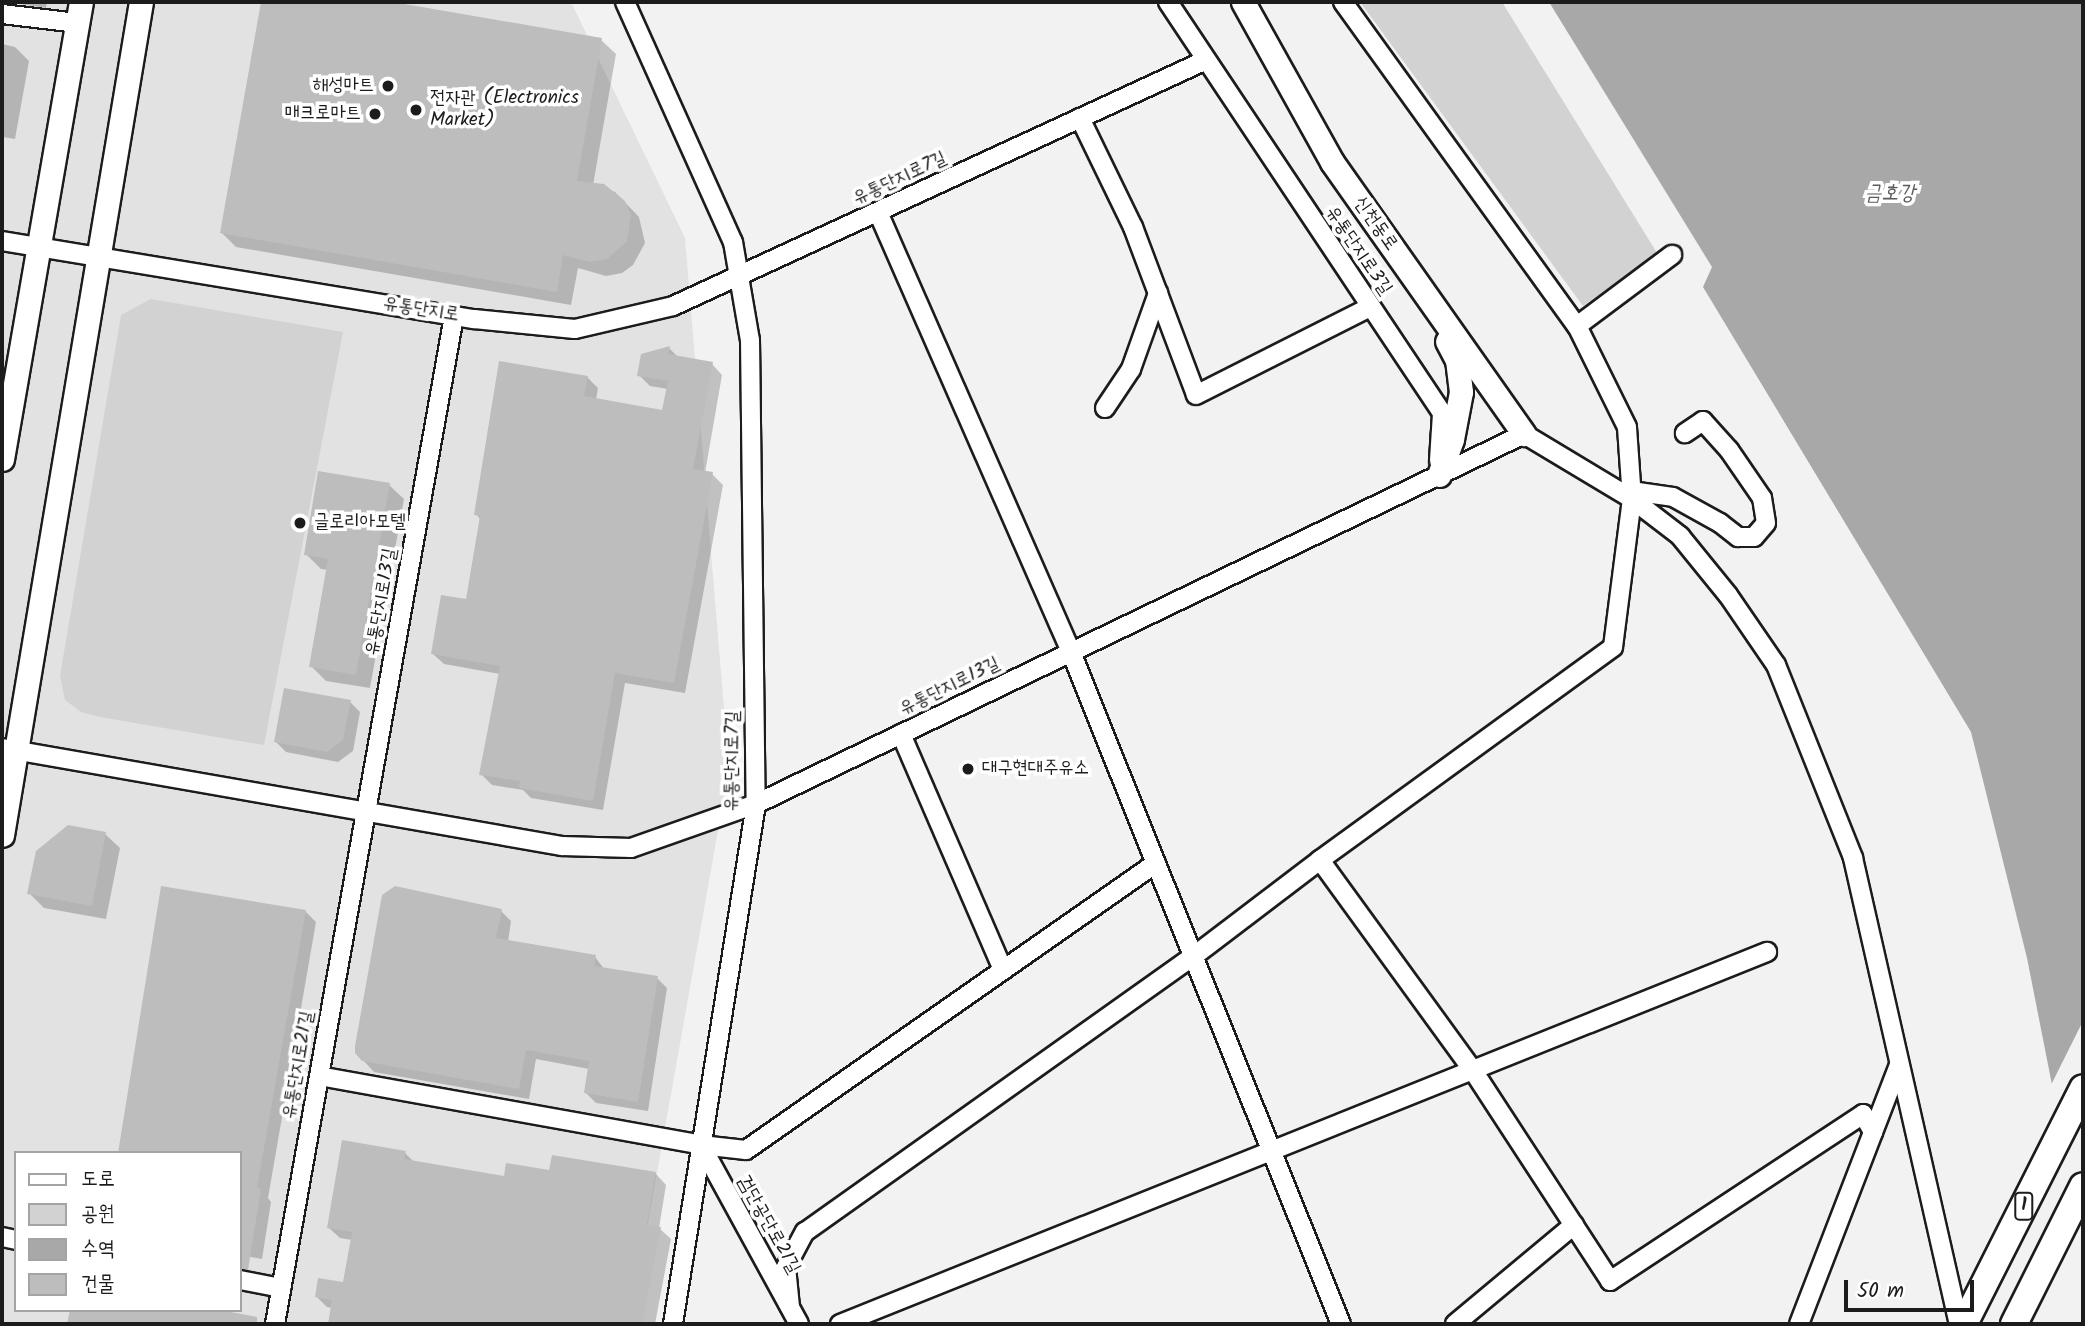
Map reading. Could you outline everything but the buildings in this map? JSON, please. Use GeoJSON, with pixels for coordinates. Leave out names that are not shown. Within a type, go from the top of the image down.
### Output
{"type":"FeatureCollection","features":[{"type":"Feature","properties":{"kind":"highway","name":"1"},"geometry":{"type":"LineString","coordinates":[[1962,1324],[2083,1088]]}},
{"type":"Feature","properties":{"kind":"highway","name":"1"},"geometry":{"type":"LineString","coordinates":[[2014,1324],[2083,1186]]}},
{"type":"Feature","properties":{"kind":"main road"},"geometry":{"type":"LineString","coordinates":[[2,835],[9,749],[141,2]]}},
{"type":"Feature","properties":{"kind":"main road","name":"신천동로"},"geometry":{"type":"LineString","coordinates":[[1243,2],[1332,162],[1524,434]]}},
{"type":"Feature","properties":{"kind":"main road"},"geometry":{"type":"LineString","coordinates":[[2,459],[79,12]]}},
{"type":"Feature","properties":{"kind":"main road"},"geometry":{"type":"LineString","coordinates":[[1420,288],[1457,360],[1461,392],[1452,439],[1438,475]]}},
{"type":"Feature","properties":{"kind":"street","name":"유통단지로7길"},"geometry":{"type":"LineString","coordinates":[[625,2],[733,242],[750,340],[756,804],[673,1324]]}},
{"type":"Feature","properties":{"kind":"street","name":"유통단지로3길"},"geometry":{"type":"LineString","coordinates":[[1168,2],[1204,61],[1442,413],[1438,475]]}},
{"type":"Feature","properties":{"kind":"street"},"geometry":{"type":"LineString","coordinates":[[790,1307],[786,1267],[805,1232],[1194,957],[1320,860],[1613,647],[1632,499],[1627,427],[1577,326],[1343,2]]}},
{"type":"Feature","properties":{"kind":"street"},"geometry":{"type":"LineString","coordinates":[[2,14],[79,12]]}},
{"type":"Feature","properties":{"kind":"street"},"geometry":{"type":"LineString","coordinates":[[1204,61],[1080,118],[1133,227],[1196,395],[1370,307]]}},
{"type":"Feature","properties":{"kind":"street","name":"유통단지로7길"},"geometry":{"type":"LineString","coordinates":[[739,277],[1080,118]]}},
{"type":"Feature","properties":{"kind":"street"},"geometry":{"type":"LineString","coordinates":[[878,212],[1071,652],[1341,1324]]}},
{"type":"Feature","properties":{"kind":"street","name":"유통단지로"},"geometry":{"type":"LineString","coordinates":[[2,241],[454,316],[575,328],[673,306],[739,277]]}},
{"type":"Feature","properties":{"kind":"street"},"geometry":{"type":"LineString","coordinates":[[1577,326],[1672,255]]}},
{"type":"Feature","properties":{"kind":"street"},"geometry":{"type":"LineString","coordinates":[[1105,408],[1131,369],[1158,293]]}},
{"type":"Feature","properties":{"kind":"street","name":"유통단지로13길"},"geometry":{"type":"LineString","coordinates":[[365,813],[454,316]]}},
{"type":"Feature","properties":{"kind":"street"},"geometry":{"type":"LineString","coordinates":[[1632,499],[1638,492],[1673,497],[1720,523],[1738,537],[1754,537],[1766,523],[1762,498],[1729,450],[1703,421],[1685,433]]}},
{"type":"Feature","properties":{"kind":"street"},"geometry":{"type":"LineString","coordinates":[[1524,434],[1632,499],[1680,536],[1728,594],[1776,665],[1853,858],[1941,1253],[1962,1324]]}},
{"type":"Feature","properties":{"kind":"street","name":"유통단지로13길"},"geometry":{"type":"LineString","coordinates":[[9,749],[562,846],[631,848],[756,804],[1524,434]]}},
{"type":"Feature","properties":{"kind":"street"},"geometry":{"type":"LineString","coordinates":[[901,734],[1003,970]]}},
{"type":"Feature","properties":{"kind":"street","name":"유통단지로21길"},"geometry":{"type":"LineString","coordinates":[[275,1324],[365,813]]}},
{"type":"Feature","properties":{"kind":"street"},"geometry":{"type":"LineString","coordinates":[[1320,860],[1472,1069],[1610,1281],[1863,1114],[1873,1132]]}},
{"type":"Feature","properties":{"kind":"street"},"geometry":{"type":"LineString","coordinates":[[319,1076],[701,1145],[746,1150],[1156,863]]}},
{"type":"Feature","properties":{"kind":"street"},"geometry":{"type":"LineString","coordinates":[[840,1324],[1270,1149],[1767,952]]}},
{"type":"Feature","properties":{"kind":"street"},"geometry":{"type":"LineString","coordinates":[[1799,1324],[1899,1065]]}},
{"type":"Feature","properties":{"kind":"street","name":"검단공단로21길"},"geometry":{"type":"LineString","coordinates":[[701,1145],[799,1324]]}},
{"type":"Feature","properties":{"kind":"street"},"geometry":{"type":"LineString","coordinates":[[1455,1324],[1574,1225]]}},
{"type":"Feature","properties":{"kind":"street"},"geometry":{"type":"LineString","coordinates":[[242,1280],[281,1288]]}},
{"type":"Feature","properties":{"kind":"shaded area"},"geometry":{"type":"Polygon","coordinates":[[[2,2],[571,2],[685,238],[729,769],[630,1324],[2,1324],[2,2]]]}},
{"type":"Feature","properties":{"kind":"green space"},"geometry":{"type":"Polygon","coordinates":[[[1360,2],[1502,2],[1657,253],[1583,306],[1360,2]]]}},
{"type":"Feature","properties":{"kind":"green space"},"geometry":{"type":"Polygon","coordinates":[[[151,299],[343,332],[264,745],[100,717],[81,712],[65,700],[60,676],[121,315],[151,299]]]}},
{"type":"Feature","properties":{"kind":"water","name":"금호강"},"geometry":{"type":"Polygon","coordinates":[[[1549,2],[2083,2],[2083,1242],[2027,958],[1971,732],[1703,287],[1712,267],[1549,2]]]}},
{"type":"Feature","properties":{"kind":"pier"},"geometry":{"type":"Polygon","coordinates":[[[2083,1021],[2083,1245],[2080,1243],[2049,1089],[2083,1021]]]}},
{"type":"Feature","properties":{"kind":"place","name":"해성마트"},"geometry":{"type":"Point","coordinates":[388,86]}},
{"type":"Feature","properties":{"kind":"place","name":"전자관 (Electronics Market)"},"geometry":{"type":"Point","coordinates":[416,110]}},
{"type":"Feature","properties":{"kind":"place","name":"매크로마트"},"geometry":{"type":"Point","coordinates":[375,114]}},
{"type":"Feature","properties":{"kind":"place","name":"글로리아모텔"},"geometry":{"type":"Point","coordinates":[300,523]}},
{"type":"Feature","properties":{"kind":"place","name":"대구현대주유소"},"geometry":{"type":"Point","coordinates":[968,769]}}]}
